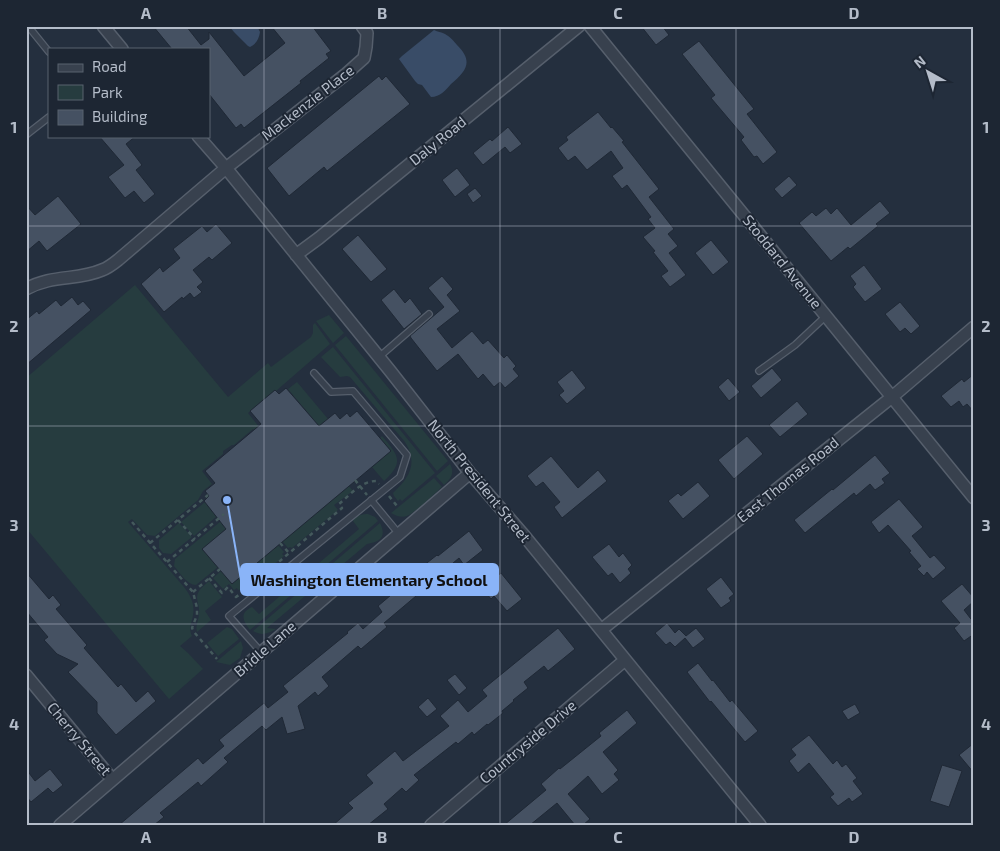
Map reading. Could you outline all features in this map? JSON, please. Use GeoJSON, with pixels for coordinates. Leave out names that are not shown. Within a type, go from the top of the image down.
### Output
{"type":"FeatureCollection","features":[{"type":"Feature","properties":{"kind":"street"},"geometry":{"type":"LineString","coordinates":[[103,26],[121,48]]}},
{"type":"Feature","properties":{"kind":"street","name":"Mackenzie Place"},"geometry":{"type":"LineString","coordinates":[[26,289],[50,279],[90,274],[102,271],[110,266],[226,168],[364,58],[367,33],[362,26]]}},
{"type":"Feature","properties":{"kind":"street","name":"Daly Road"},"geometry":{"type":"LineString","coordinates":[[296,255],[320,238],[579,26]]}},
{"type":"Feature","properties":{"kind":"street","name":"Stoddard Avenue"},"geometry":{"type":"LineString","coordinates":[[590,26],[974,498]]}},
{"type":"Feature","properties":{"kind":"street","name":"North President Street"},"geometry":{"type":"LineString","coordinates":[[200,138],[379,357],[470,473],[522,533],[760,825]]}},
{"type":"Feature","properties":{"kind":"street","name":"East Thomas Road"},"geometry":{"type":"LineString","coordinates":[[600,630],[892,397],[974,327]]}},
{"type":"Feature","properties":{"kind":"street","name":"Bridle Lane"},"geometry":{"type":"LineString","coordinates":[[60,825],[470,473]]}},
{"type":"Feature","properties":{"kind":"street","name":"Countryside Drive"},"geometry":{"type":"LineString","coordinates":[[431,825],[625,660]]}},
{"type":"Feature","properties":{"kind":"street","name":"Cherry Street"},"geometry":{"type":"LineString","coordinates":[[26,675],[112,779]]}},
{"type":"Feature","properties":{"kind":"lane"},"geometry":{"type":"LineString","coordinates":[[28,26],[48,51]]}},
{"type":"Feature","properties":{"kind":"lane"},"geometry":{"type":"LineString","coordinates":[[26,135],[48,118]]}},
{"type":"Feature","properties":{"kind":"lane"},"geometry":{"type":"LineString","coordinates":[[379,357],[430,314]]}},
{"type":"Feature","properties":{"kind":"lane"},"geometry":{"type":"LineString","coordinates":[[759,371],[795,345],[826,316]]}},
{"type":"Feature","properties":{"kind":"lane"},"geometry":{"type":"LineString","coordinates":[[261,652],[229,616],[369,498],[384,490],[400,477],[407,455],[353,391],[330,392],[314,373]]}},
{"type":"Feature","properties":{"kind":"lane"},"geometry":{"type":"LineString","coordinates":[[369,498],[399,534]]}},
{"type":"Feature","properties":{"kind":"path"},"geometry":{"type":"LineString","coordinates":[[355,480],[369,498]]}},
{"type":"Feature","properties":{"kind":"path"},"geometry":{"type":"LineString","coordinates":[[267,572],[342,508],[338,504],[360,486],[370,481],[376,481],[397,506]]}},
{"type":"Feature","properties":{"kind":"path"},"geometry":{"type":"LineString","coordinates":[[150,543],[208,495]]}},
{"type":"Feature","properties":{"kind":"path"},"geometry":{"type":"LineString","coordinates":[[167,562],[224,514]]}},
{"type":"Feature","properties":{"kind":"path"},"geometry":{"type":"LineString","coordinates":[[178,520],[194,539]]}},
{"type":"Feature","properties":{"kind":"path"},"geometry":{"type":"LineString","coordinates":[[132,522],[193,592],[197,615],[192,628],[217,659]]}},
{"type":"Feature","properties":{"kind":"path"},"geometry":{"type":"LineString","coordinates":[[280,543],[289,554]]}},
{"type":"Feature","properties":{"kind":"path"},"geometry":{"type":"LineString","coordinates":[[193,592],[220,569]]}},
{"type":"Feature","properties":{"kind":"path"},"geometry":{"type":"LineString","coordinates":[[210,578],[222,593],[228,587],[236,597],[244,591]]}},
{"type":"Feature","properties":{"kind":"green space"},"geometry":{"type":"Polygon","coordinates":[[[135,285],[228,397],[268,363],[271,367],[311,337],[315,323],[330,344],[248,413],[282,456],[279,459],[253,429],[234,445],[223,451],[223,454],[202,471],[212,484],[203,491],[198,500],[155,536],[147,535],[132,519],[128,522],[184,587],[193,604],[190,628],[192,636],[180,646],[203,669],[169,699],[26,528],[26,378],[135,285]]]}},
{"type":"Feature","properties":{"kind":"green space"},"geometry":{"type":"Polygon","coordinates":[[[329,315],[344,333],[333,343],[316,321],[329,315]]]}},
{"type":"Feature","properties":{"kind":"green space"},"geometry":{"type":"Polygon","coordinates":[[[346,336],[448,461],[437,471],[335,345],[346,336]]]}},
{"type":"Feature","properties":{"kind":"green space"},"geometry":{"type":"Polygon","coordinates":[[[333,347],[435,473],[402,501],[400,499],[398,501],[393,493],[408,475],[411,463],[409,450],[405,442],[350,377],[340,377],[321,357],[333,347]]]}},
{"type":"Feature","properties":{"kind":"green space"},"geometry":{"type":"Polygon","coordinates":[[[297,382],[328,419],[319,426],[288,389],[297,382]]]}},
{"type":"Feature","properties":{"kind":"green space"},"geometry":{"type":"Polygon","coordinates":[[[382,436],[392,448],[397,459],[395,469],[384,481],[372,467],[391,451],[380,438],[382,436]]]}},
{"type":"Feature","properties":{"kind":"green space"},"geometry":{"type":"Polygon","coordinates":[[[450,464],[452,476],[444,485],[436,476],[450,464]]]}},
{"type":"Feature","properties":{"kind":"green space"},"geometry":{"type":"Polygon","coordinates":[[[434,478],[442,487],[419,507],[405,517],[391,513],[434,478]]]}},
{"type":"Feature","properties":{"kind":"green space"},"geometry":{"type":"Polygon","coordinates":[[[349,486],[353,491],[334,505],[338,510],[292,548],[288,548],[282,541],[349,486]]]}},
{"type":"Feature","properties":{"kind":"green space"},"geometry":{"type":"Polygon","coordinates":[[[205,502],[217,516],[194,536],[181,522],[205,502]]]}},
{"type":"Feature","properties":{"kind":"green space"},"geometry":{"type":"Polygon","coordinates":[[[232,512],[238,519],[202,549],[218,567],[196,585],[190,583],[174,566],[175,559],[232,512]]]}},
{"type":"Feature","properties":{"kind":"green space"},"geometry":{"type":"Polygon","coordinates":[[[368,514],[375,517],[378,521],[250,630],[243,617],[248,609],[252,607],[259,614],[359,529],[353,521],[356,517],[368,514]]]}},
{"type":"Feature","properties":{"kind":"green space"},"geometry":{"type":"Polygon","coordinates":[[[179,523],[192,537],[171,554],[163,553],[159,548],[159,540],[179,523]]]}},
{"type":"Feature","properties":{"kind":"green space"},"geometry":{"type":"Polygon","coordinates":[[[380,523],[383,532],[381,538],[376,542],[367,544],[267,628],[276,629],[264,634],[253,631],[380,523]]]}},
{"type":"Feature","properties":{"kind":"green space"},"geometry":{"type":"Polygon","coordinates":[[[278,545],[284,552],[282,554],[284,556],[242,591],[237,588],[234,590],[229,584],[223,589],[213,578],[221,571],[278,545]]]}},
{"type":"Feature","properties":{"kind":"green space"},"geometry":{"type":"Polygon","coordinates":[[[209,581],[222,597],[205,611],[211,620],[197,632],[199,610],[197,595],[209,581]]]}},
{"type":"Feature","properties":{"kind":"green space"},"geometry":{"type":"Polygon","coordinates":[[[227,627],[232,629],[239,639],[218,656],[207,643],[227,627]]]}},
{"type":"Feature","properties":{"kind":"green space"},"geometry":{"type":"Polygon","coordinates":[[[241,641],[243,648],[240,658],[230,665],[216,662],[241,641]]]}},
{"type":"Feature","properties":{"kind":"water"},"geometry":{"type":"Polygon","coordinates":[[[229,26],[257,26],[260,32],[259,37],[256,43],[250,47],[229,26]]]}},
{"type":"Feature","properties":{"kind":"water"},"geometry":{"type":"Polygon","coordinates":[[[434,30],[445,34],[451,39],[462,51],[467,61],[461,75],[447,89],[431,97],[422,85],[415,81],[399,59],[434,30]]]}},
{"type":"Feature","properties":{"kind":"building"},"geometry":{"type":"Polygon","coordinates":[[[153,26],[186,26],[201,45],[209,39],[209,32],[244,76],[285,43],[271,26],[312,26],[331,51],[326,54],[329,58],[300,81],[301,83],[244,128],[241,124],[236,128],[210,95],[210,48],[171,48],[153,26]]]}},
{"type":"Feature","properties":{"kind":"building"},"geometry":{"type":"Polygon","coordinates":[[[641,26],[662,26],[669,35],[656,45],[641,26]]]}},
{"type":"Feature","properties":{"kind":"building"},"geometry":{"type":"Polygon","coordinates":[[[699,41],[754,109],[747,114],[777,152],[763,164],[757,156],[754,157],[741,140],[744,137],[711,98],[715,95],[682,54],[699,41]]]}},
{"type":"Feature","properties":{"kind":"building"},"geometry":{"type":"Polygon","coordinates":[[[379,76],[382,80],[386,76],[410,104],[327,171],[324,167],[289,196],[267,168],[379,76]]]}},
{"type":"Feature","properties":{"kind":"building"},"geometry":{"type":"Polygon","coordinates":[[[598,112],[624,141],[622,142],[659,189],[649,197],[674,229],[668,234],[678,246],[669,253],[686,275],[670,287],[661,276],[668,271],[643,237],[655,228],[648,219],[651,217],[627,185],[622,189],[612,176],[623,168],[611,151],[587,170],[575,156],[568,161],[558,148],[568,140],[566,137],[598,112]]]}},
{"type":"Feature","properties":{"kind":"building"},"geometry":{"type":"Polygon","coordinates":[[[508,127],[522,144],[510,153],[505,147],[483,165],[473,153],[490,139],[492,141],[508,127]]]}},
{"type":"Feature","properties":{"kind":"building"},"geometry":{"type":"Polygon","coordinates":[[[101,138],[134,138],[126,144],[142,165],[136,170],[155,194],[144,203],[134,191],[125,198],[108,177],[124,165],[101,138]]]}},
{"type":"Feature","properties":{"kind":"building"},"geometry":{"type":"Polygon","coordinates":[[[457,168],[470,185],[455,197],[442,180],[457,168]]]}},
{"type":"Feature","properties":{"kind":"building"},"geometry":{"type":"Polygon","coordinates":[[[789,176],[797,185],[782,198],[774,189],[789,176]]]}},
{"type":"Feature","properties":{"kind":"building"},"geometry":{"type":"Polygon","coordinates":[[[475,188],[482,196],[473,203],[467,194],[475,188]]]}},
{"type":"Feature","properties":{"kind":"building"},"geometry":{"type":"Polygon","coordinates":[[[58,196],[81,224],[47,251],[39,241],[26,252],[26,205],[35,215],[58,196]]]}},
{"type":"Feature","properties":{"kind":"building"},"geometry":{"type":"Polygon","coordinates":[[[880,201],[890,213],[876,224],[878,226],[850,249],[848,247],[831,261],[799,223],[812,212],[816,216],[826,208],[831,214],[837,208],[851,225],[880,201]]]}},
{"type":"Feature","properties":{"kind":"building"},"geometry":{"type":"Polygon","coordinates":[[[216,224],[232,243],[212,260],[209,257],[193,270],[203,282],[197,287],[202,292],[194,298],[190,293],[183,299],[182,297],[164,312],[141,284],[160,267],[163,272],[180,258],[173,249],[202,226],[207,232],[216,224]]]}},
{"type":"Feature","properties":{"kind":"building"},"geometry":{"type":"Polygon","coordinates":[[[358,235],[387,269],[371,282],[342,249],[358,235]]]}},
{"type":"Feature","properties":{"kind":"building"},"geometry":{"type":"Polygon","coordinates":[[[711,240],[729,262],[713,275],[695,253],[711,240]]]}},
{"type":"Feature","properties":{"kind":"building"},"geometry":{"type":"Polygon","coordinates":[[[864,265],[882,289],[865,302],[853,287],[856,284],[850,276],[864,265]]]}},
{"type":"Feature","properties":{"kind":"building"},"geometry":{"type":"Polygon","coordinates":[[[442,276],[453,289],[447,295],[460,311],[437,329],[452,348],[472,331],[483,344],[488,340],[504,358],[507,355],[516,366],[513,369],[519,376],[505,388],[500,382],[494,387],[483,374],[478,379],[458,354],[437,371],[411,338],[410,336],[444,307],[428,288],[442,276]]]}},
{"type":"Feature","properties":{"kind":"building"},"geometry":{"type":"Polygon","coordinates":[[[394,289],[405,303],[410,298],[422,314],[404,329],[381,300],[394,289]]]}},
{"type":"Feature","properties":{"kind":"building"},"geometry":{"type":"Polygon","coordinates":[[[72,297],[78,305],[83,301],[91,310],[26,365],[26,320],[37,311],[39,314],[56,300],[61,306],[72,297]]]}},
{"type":"Feature","properties":{"kind":"building"},"geometry":{"type":"Polygon","coordinates":[[[900,302],[920,326],[911,334],[905,328],[900,332],[885,314],[900,302]]]}},
{"type":"Feature","properties":{"kind":"building"},"geometry":{"type":"Polygon","coordinates":[[[772,368],[782,380],[761,398],[751,386],[772,368]]]}},
{"type":"Feature","properties":{"kind":"building"},"geometry":{"type":"Polygon","coordinates":[[[572,370],[586,388],[567,404],[559,395],[564,391],[557,382],[572,370]]]}},
{"type":"Feature","properties":{"kind":"building"},"geometry":{"type":"Polygon","coordinates":[[[974,374],[974,412],[967,404],[963,407],[959,401],[951,407],[941,396],[962,379],[964,382],[974,374]]]}},
{"type":"Feature","properties":{"kind":"building"},"geometry":{"type":"Polygon","coordinates":[[[728,378],[740,392],[729,401],[718,387],[728,378]]]}},
{"type":"Feature","properties":{"kind":"building"},"geometry":{"type":"Polygon","coordinates":[[[286,388],[319,426],[335,413],[340,419],[347,413],[350,417],[357,411],[391,451],[232,584],[202,549],[226,529],[204,501],[209,496],[205,491],[215,483],[205,471],[261,424],[250,411],[275,390],[279,394],[286,388]]]}},
{"type":"Feature","properties":{"kind":"building"},"geometry":{"type":"Polygon","coordinates":[[[797,401],[808,414],[780,437],[769,425],[797,401]]]}},
{"type":"Feature","properties":{"kind":"building"},"geometry":{"type":"Polygon","coordinates":[[[747,436],[763,454],[734,479],[718,460],[747,436]]]}},
{"type":"Feature","properties":{"kind":"building"},"geometry":{"type":"Polygon","coordinates":[[[875,455],[890,473],[882,479],[885,483],[875,490],[870,484],[856,496],[854,493],[805,533],[794,520],[875,455]]]}},
{"type":"Feature","properties":{"kind":"building"},"geometry":{"type":"Polygon","coordinates":[[[551,456],[578,488],[598,470],[607,481],[562,518],[554,507],[560,502],[543,482],[536,487],[527,476],[551,456]]]}},
{"type":"Feature","properties":{"kind":"building"},"geometry":{"type":"Polygon","coordinates":[[[698,482],[710,496],[683,519],[668,501],[678,493],[681,496],[698,482]]]}},
{"type":"Feature","properties":{"kind":"building"},"geometry":{"type":"Polygon","coordinates":[[[899,499],[923,527],[912,536],[930,558],[934,555],[946,568],[933,579],[927,572],[924,576],[917,569],[921,566],[909,552],[911,551],[888,525],[879,533],[871,522],[899,499]]]}},
{"type":"Feature","properties":{"kind":"building"},"geometry":{"type":"Polygon","coordinates":[[[469,531],[483,550],[464,565],[459,558],[384,623],[387,627],[361,649],[358,646],[322,677],[329,686],[318,696],[315,692],[298,706],[305,729],[287,734],[282,717],[266,730],[262,726],[224,758],[228,762],[201,786],[198,782],[160,813],[164,817],[154,825],[119,825],[198,758],[203,764],[224,746],[219,740],[264,703],[268,708],[288,692],[283,686],[358,623],[363,629],[382,612],[378,606],[410,579],[409,577],[469,531]]]}},
{"type":"Feature","properties":{"kind":"building"},"geometry":{"type":"Polygon","coordinates":[[[609,544],[619,557],[623,553],[632,565],[628,569],[631,573],[620,583],[612,573],[608,576],[592,557],[609,544]]]}},
{"type":"Feature","properties":{"kind":"building"},"geometry":{"type":"Polygon","coordinates":[[[26,572],[49,599],[53,595],[61,605],[56,609],[87,645],[84,648],[118,687],[121,684],[136,702],[148,691],[156,701],[116,735],[97,713],[97,702],[68,672],[78,664],[57,654],[44,640],[48,637],[26,611],[26,572]]]}},
{"type":"Feature","properties":{"kind":"building"},"geometry":{"type":"Polygon","coordinates":[[[501,573],[522,599],[507,611],[494,596],[491,599],[482,588],[501,573]]]}},
{"type":"Feature","properties":{"kind":"building"},"geometry":{"type":"Polygon","coordinates":[[[721,577],[734,594],[729,598],[731,601],[721,608],[706,589],[721,577]]]}},
{"type":"Feature","properties":{"kind":"building"},"geometry":{"type":"Polygon","coordinates":[[[962,584],[974,598],[974,601],[964,610],[974,623],[974,634],[964,641],[954,628],[960,623],[941,601],[962,584]]]}},
{"type":"Feature","properties":{"kind":"building"},"geometry":{"type":"Polygon","coordinates":[[[667,623],[675,633],[679,629],[686,636],[696,628],[705,639],[693,648],[685,638],[675,647],[670,642],[666,645],[655,633],[667,623]]]}},
{"type":"Feature","properties":{"kind":"building"},"geometry":{"type":"Polygon","coordinates":[[[558,628],[575,649],[548,671],[544,666],[524,682],[528,688],[502,711],[503,713],[474,735],[472,732],[458,744],[456,742],[414,775],[419,780],[406,792],[402,788],[384,804],[388,809],[368,825],[333,825],[353,808],[348,803],[373,783],[366,775],[395,751],[403,761],[449,726],[440,716],[458,700],[468,712],[487,696],[482,690],[558,628]]]}},
{"type":"Feature","properties":{"kind":"building"},"geometry":{"type":"Polygon","coordinates":[[[698,663],[730,702],[732,700],[758,731],[745,742],[687,672],[698,663]]]}},
{"type":"Feature","properties":{"kind":"building"},"geometry":{"type":"Polygon","coordinates":[[[455,674],[467,688],[459,695],[447,680],[455,674]]]}},
{"type":"Feature","properties":{"kind":"building"},"geometry":{"type":"Polygon","coordinates":[[[428,698],[437,709],[427,717],[418,707],[428,698]]]}},
{"type":"Feature","properties":{"kind":"building"},"geometry":{"type":"Polygon","coordinates":[[[855,704],[860,713],[848,720],[842,711],[855,704]]]}},
{"type":"Feature","properties":{"kind":"building"},"geometry":{"type":"Polygon","coordinates":[[[627,710],[637,723],[603,752],[618,770],[614,774],[619,780],[602,794],[588,776],[568,794],[590,819],[583,825],[575,825],[557,803],[530,825],[504,825],[546,790],[541,784],[601,736],[599,733],[627,710]]]}},
{"type":"Feature","properties":{"kind":"building"},"geometry":{"type":"Polygon","coordinates":[[[809,735],[833,764],[837,760],[842,767],[846,764],[857,778],[853,781],[863,794],[852,802],[849,798],[838,806],[830,797],[834,794],[809,763],[798,773],[789,761],[796,755],[791,749],[809,735]]]}},
{"type":"Feature","properties":{"kind":"building"},"geometry":{"type":"Polygon","coordinates":[[[974,743],[974,773],[959,755],[974,743]]]}},
{"type":"Feature","properties":{"kind":"building"},"geometry":{"type":"Polygon","coordinates":[[[942,765],[962,771],[949,807],[930,801],[942,765]]]}},
{"type":"Feature","properties":{"kind":"building"},"geometry":{"type":"Polygon","coordinates":[[[26,769],[35,781],[50,769],[63,785],[53,793],[48,788],[31,802],[26,796],[26,769]]]}},
{"type":"Feature","properties":{"kind":"place","name":"Washington Elementary School"},"geometry":{"type":"Point","coordinates":[227,500]}}]}
